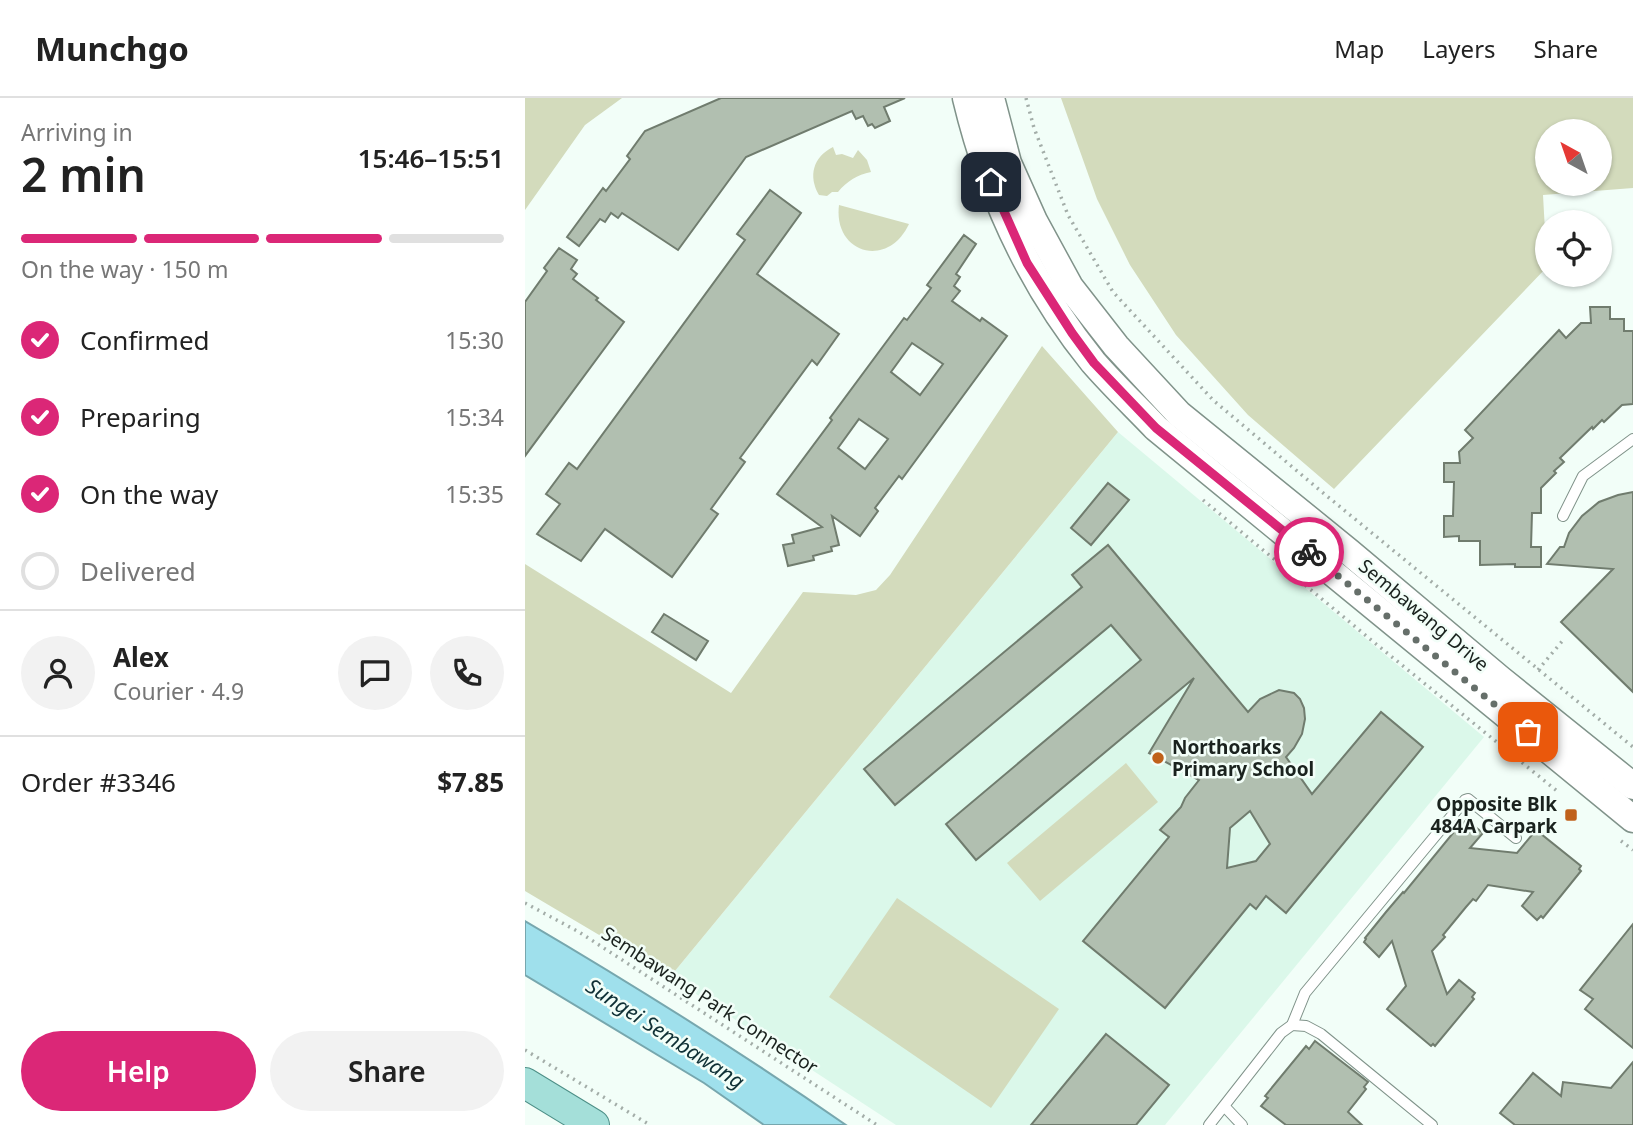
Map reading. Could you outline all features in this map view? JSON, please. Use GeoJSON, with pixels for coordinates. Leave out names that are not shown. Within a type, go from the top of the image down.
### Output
{"type":"FeatureCollection","features":[{"type":"Feature","properties":{"kind":"main road","name":"Sembawang Drive"},"geometry":{"type":"LineString","coordinates":[[966,98],[991,182],[1021,252],[1094,363],[1156,428],[1633,819]]}},
{"type":"Feature","properties":{"kind":"main road","name":"Sembawang Drive"},"geometry":{"type":"LineString","coordinates":[[991,98],[1008,163],[1034,221],[1070,287],[1116,346],[1179,414],[1633,786]]}},
{"type":"Feature","properties":{"kind":"main road"},"geometry":{"type":"LineString","coordinates":[[525,1083],[594,1125]]}},
{"type":"Feature","properties":{"kind":"lane"},"geometry":{"type":"LineString","coordinates":[[1563,516],[1583,476],[1633,439]]}},
{"type":"Feature","properties":{"kind":"lane"},"geometry":{"type":"LineString","coordinates":[[1209,1125],[1281,1033],[1292,1025],[1305,993],[1466,799],[1516,838]]}},
{"type":"Feature","properties":{"kind":"lane"},"geometry":{"type":"LineString","coordinates":[[1292,1025],[1306,1026],[1321,1034],[1432,1125]]}},
{"type":"Feature","properties":{"kind":"lane"},"geometry":{"type":"LineString","coordinates":[[1225,1107],[1241,1125]]}},
{"type":"Feature","properties":{"kind":"path"},"geometry":{"type":"LineString","coordinates":[[1026,98],[1034,128],[1068,215],[1113,292],[1213,400],[1633,747]]}},
{"type":"Feature","properties":{"kind":"path"},"geometry":{"type":"LineString","coordinates":[[1538,670],[1564,639]]}},
{"type":"Feature","properties":{"kind":"path","name":"Sembawang Park Connector"},"geometry":{"type":"LineString","coordinates":[[525,903],[579,932],[877,1125]]}},
{"type":"Feature","properties":{"kind":"path"},"geometry":{"type":"LineString","coordinates":[[525,1049],[650,1125]]}},
{"type":"Feature","properties":{"kind":"shaded area"},"geometry":{"type":"Polygon","coordinates":[[[525,98],[622,98],[585,125],[525,210],[525,98]]]}},
{"type":"Feature","properties":{"kind":"shaded area"},"geometry":{"type":"Polygon","coordinates":[[[1061,98],[1633,98],[1633,188],[1612,190],[1612,119],[1535,119],[1535,196],[1543,196],[1544,210],[1535,210],[1535,280],[1334,489],[1248,415],[1176,335],[1130,265],[1097,199],[1061,98]]]}},
{"type":"Feature","properties":{"kind":"shaded area"},"geometry":{"type":"Polygon","coordinates":[[[833,147],[836,155],[853,158],[858,150],[867,160],[871,172],[853,179],[838,192],[827,196],[819,195],[814,181],[814,168],[821,156],[833,147]]]}},
{"type":"Feature","properties":{"kind":"shaded area"},"geometry":{"type":"Polygon","coordinates":[[[839,205],[909,224],[900,238],[888,247],[876,251],[864,250],[844,235],[839,222],[839,205]]]}},
{"type":"Feature","properties":{"kind":"shaded area"},"geometry":{"type":"Polygon","coordinates":[[[1042,346],[1118,432],[670,977],[525,891],[525,564],[731,693],[803,592],[856,595],[876,590],[890,575],[1042,346]]]}},
{"type":"Feature","properties":{"kind":"shaded area","name":"Northoarks Primary School"},"geometry":{"type":"Polygon","coordinates":[[[1118,432],[1484,737],[1165,1125],[896,1125],[670,977],[1118,432]]]}},
{"type":"Feature","properties":{"kind":"shaded area"},"geometry":{"type":"Polygon","coordinates":[[[1126,763],[1158,802],[1040,901],[1007,863],[1126,763]]]}},
{"type":"Feature","properties":{"kind":"shaded area"},"geometry":{"type":"Polygon","coordinates":[[[897,898],[1059,1009],[991,1108],[829,997],[897,898]]]}},
{"type":"Feature","properties":{"kind":"water","name":"Sungei Sembawang"},"geometry":{"type":"Polygon","coordinates":[[[525,921],[687,1020],[846,1125],[764,1125],[704,1083],[525,975],[525,921]]]}},
{"type":"Feature","properties":{"kind":"building"},"geometry":{"type":"Polygon","coordinates":[[[721,98],[905,98],[884,107],[890,121],[875,128],[872,124],[868,126],[863,116],[856,119],[852,111],[746,157],[678,250],[622,213],[618,218],[611,213],[605,222],[600,219],[579,246],[567,237],[603,188],[606,191],[630,159],[627,156],[645,131],[721,98]]]}},
{"type":"Feature","properties":{"kind":"building"},"geometry":{"type":"Polygon","coordinates":[[[770,190],[801,213],[757,274],[839,334],[817,365],[812,360],[740,458],[745,462],[711,509],[718,514],[672,577],[605,529],[581,561],[537,534],[560,504],[546,494],[569,463],[577,469],[745,240],[737,234],[770,190]]]}},
{"type":"Feature","properties":{"kind":"building"},"geometry":{"type":"Polygon","coordinates":[[[964,235],[976,244],[956,274],[960,277],[954,286],[960,291],[952,301],[1007,336],[902,479],[899,476],[875,508],[878,511],[860,536],[832,516],[839,545],[831,547],[832,551],[813,556],[814,560],[788,566],[783,545],[794,543],[792,535],[822,527],[777,494],[904,318],[907,320],[931,288],[927,285],[964,235]],[[912,343],[891,372],[920,395],[943,364],[912,343]],[[859,419],[838,448],[865,469],[888,439],[859,419]]]}},
{"type":"Feature","properties":{"kind":"building"},"geometry":{"type":"Polygon","coordinates":[[[559,248],[577,260],[571,269],[577,274],[573,279],[624,322],[525,456],[525,302],[559,248]]]}},
{"type":"Feature","properties":{"kind":"building"},"geometry":{"type":"Polygon","coordinates":[[[1590,307],[1610,307],[1610,319],[1624,319],[1624,331],[1633,331],[1633,404],[1622,405],[1604,422],[1602,420],[1593,429],[1592,427],[1560,458],[1564,462],[1541,488],[1541,513],[1532,513],[1531,547],[1541,547],[1541,567],[1515,567],[1515,564],[1480,565],[1480,541],[1459,541],[1459,536],[1444,537],[1444,516],[1453,516],[1454,482],[1444,482],[1444,463],[1460,463],[1459,452],[1473,438],[1465,430],[1559,330],[1566,338],[1581,323],[1591,323],[1590,307]]]}},
{"type":"Feature","properties":{"kind":"building"},"geometry":{"type":"Polygon","coordinates":[[[1108,483],[1129,500],[1091,545],[1071,528],[1108,483]]]}},
{"type":"Feature","properties":{"kind":"building"},"geometry":{"type":"Polygon","coordinates":[[[1633,492],[1633,692],[1561,622],[1613,569],[1547,564],[1560,547],[1564,547],[1569,533],[1582,516],[1599,502],[1633,492]]]}},
{"type":"Feature","properties":{"kind":"building"},"geometry":{"type":"Polygon","coordinates":[[[1108,545],[1248,712],[1260,699],[1279,690],[1294,693],[1304,708],[1305,719],[1302,734],[1286,757],[1312,794],[1381,712],[1423,747],[1286,913],[1266,896],[1256,909],[1250,904],[1165,1008],[1083,941],[1169,837],[1160,830],[1181,807],[1199,780],[1149,753],[1194,678],[976,860],[946,824],[1141,660],[1111,625],[895,805],[864,769],[1082,587],[1072,575],[1108,545]],[[1250,811],[1230,828],[1227,868],[1256,861],[1270,844],[1250,811]]]}},
{"type":"Feature","properties":{"kind":"building"},"geometry":{"type":"Polygon","coordinates":[[[664,614],[708,641],[696,660],[652,632],[664,614]]]}},
{"type":"Feature","properties":{"kind":"building"},"geometry":{"type":"Polygon","coordinates":[[[1466,820],[1483,833],[1470,848],[1517,853],[1536,830],[1581,866],[1581,871],[1543,918],[1541,916],[1537,920],[1522,906],[1533,892],[1488,885],[1476,901],[1473,899],[1466,907],[1432,951],[1447,994],[1459,980],[1475,993],[1472,997],[1474,999],[1435,1046],[1431,1046],[1387,1009],[1406,986],[1392,941],[1379,957],[1364,942],[1386,912],[1466,820]]]}},
{"type":"Feature","properties":{"kind":"building"},"geometry":{"type":"Polygon","coordinates":[[[1633,924],[1633,1048],[1585,1009],[1593,999],[1580,990],[1633,924]]]}},
{"type":"Feature","properties":{"kind":"building"},"geometry":{"type":"Polygon","coordinates":[[[1106,1034],[1169,1085],[1136,1125],[1031,1125],[1106,1034]]]}},
{"type":"Feature","properties":{"kind":"building"},"geometry":{"type":"Polygon","coordinates":[[[1315,1041],[1368,1082],[1364,1087],[1366,1089],[1348,1112],[1362,1125],[1286,1125],[1261,1106],[1268,1098],[1265,1096],[1306,1046],[1309,1049],[1315,1041]]]}},
{"type":"Feature","properties":{"kind":"building"},"geometry":{"type":"Polygon","coordinates":[[[1633,1062],[1633,1125],[1515,1125],[1500,1113],[1533,1073],[1561,1096],[1563,1082],[1611,1088],[1633,1062]]]}},
{"type":"Feature","properties":{"kind":"way so far"},"geometry":{"type":"LineString","coordinates":[[1309,552],[1528,732]]}},
{"type":"Feature","properties":{"kind":"place","name":"Northoarks Primary School"},"geometry":{"type":"Point","coordinates":[1158,758]}},
{"type":"Feature","properties":{"kind":"place","name":"Opposite Blk 484A Carpark"},"geometry":{"type":"Point","coordinates":[1571,815]}},
{"type":"Feature","properties":{"kind":"route"},"geometry":{"type":"LineString","coordinates":[[991,182],[1027,263],[1094,363],[1156,428],[1309,552]]}}]}
